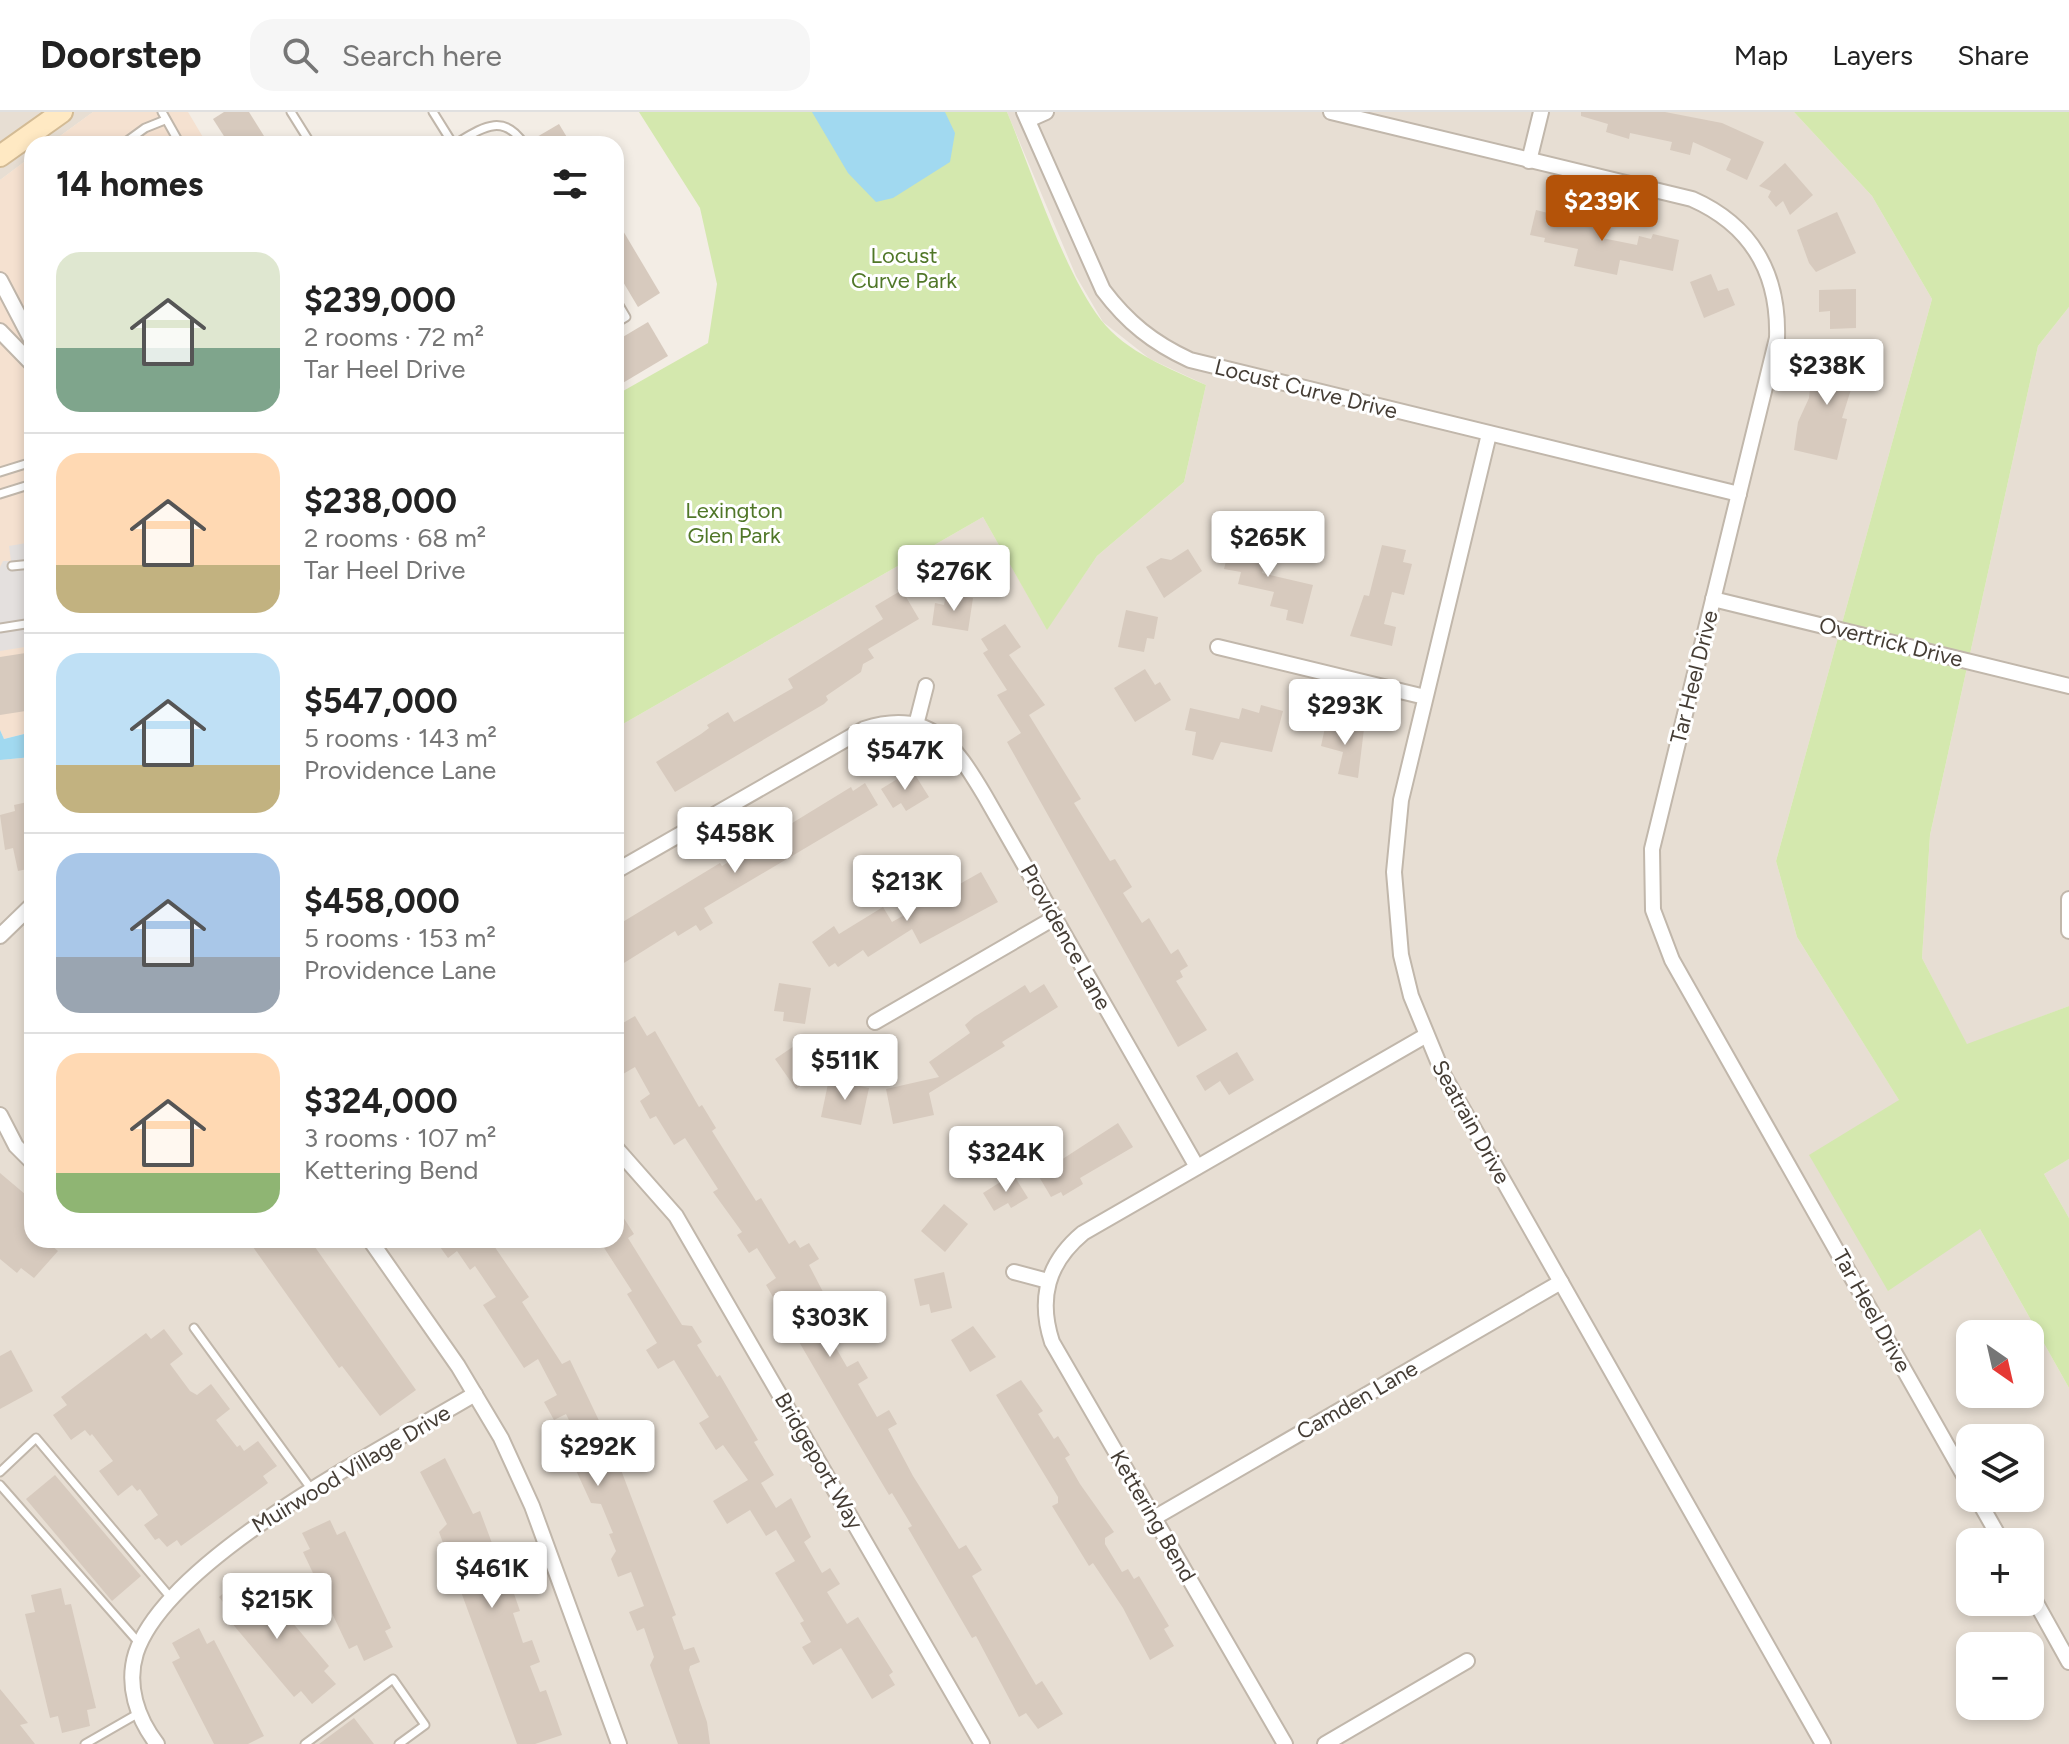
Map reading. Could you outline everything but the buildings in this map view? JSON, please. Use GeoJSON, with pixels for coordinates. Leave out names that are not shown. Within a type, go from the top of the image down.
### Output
{"type":"FeatureCollection","features":[{"type":"Feature","properties":{"kind":"main road"},"geometry":{"type":"LineString","coordinates":[[28,136],[62,112]]}},
{"type":"Feature","properties":{"kind":"main road"},"geometry":{"type":"LineString","coordinates":[[0,156],[24,139]]}},
{"type":"Feature","properties":{"kind":"street"},"geometry":{"type":"LineString","coordinates":[[1026,116],[1046,112]]}},
{"type":"Feature","properties":{"kind":"street","name":"Tar Heel Drive"},"geometry":{"type":"LineString","coordinates":[[1331,112],[1692,199],[1734,223],[1752,243],[1774,287],[1777,338],[1652,849],[1653,910],[1672,960],[1956,1461]]}},
{"type":"Feature","properties":{"kind":"street"},"geometry":{"type":"LineString","coordinates":[[1529,161],[1541,112]]}},
{"type":"Feature","properties":{"kind":"street","name":"Locust Curve Drive"},"geometry":{"type":"LineString","coordinates":[[1026,116],[1103,290],[1120,313],[1153,340],[1190,360],[1739,494]]}},
{"type":"Feature","properties":{"kind":"street"},"geometry":{"type":"LineString","coordinates":[[0,280],[24,325]]}},
{"type":"Feature","properties":{"kind":"street"},"geometry":{"type":"LineString","coordinates":[[0,331],[24,356]]}},
{"type":"Feature","properties":{"kind":"street","name":"Seatrain Drive"},"geometry":{"type":"LineString","coordinates":[[1489,434],[1401,800],[1394,872],[1401,955],[1425,1036],[1444,1076],[1823,1744]]}},
{"type":"Feature","properties":{"kind":"street","name":"Overtrick Drive"},"geometry":{"type":"LineString","coordinates":[[1713,599],[2069,686]]}},
{"type":"Feature","properties":{"kind":"street"},"geometry":{"type":"LineString","coordinates":[[1218,647],[1425,697]]}},
{"type":"Feature","properties":{"kind":"street"},"geometry":{"type":"LineString","coordinates":[[624,866],[864,729],[887,722],[916,725],[926,686]]}},
{"type":"Feature","properties":{"kind":"street","name":"Providence Lane"},"geometry":{"type":"LineString","coordinates":[[916,725],[939,735],[959,754],[1056,917],[1197,1167]]}},
{"type":"Feature","properties":{"kind":"street"},"geometry":{"type":"LineString","coordinates":[[2069,899],[2069,931]]}},
{"type":"Feature","properties":{"kind":"street"},"geometry":{"type":"LineString","coordinates":[[0,936],[24,913]]}},
{"type":"Feature","properties":{"kind":"street"},"geometry":{"type":"LineString","coordinates":[[875,1022],[1056,917]]}},
{"type":"Feature","properties":{"kind":"street","name":"Kettering Bend"},"geometry":{"type":"LineString","coordinates":[[1285,1744],[1052,1342],[1045,1321],[1048,1281],[1057,1261],[1083,1233],[1425,1036]]}},
{"type":"Feature","properties":{"kind":"street"},"geometry":{"type":"LineString","coordinates":[[0,1115],[16,1146],[24,1154]]}},
{"type":"Feature","properties":{"kind":"street","name":"Bridgeport Way"},"geometry":{"type":"LineString","coordinates":[[624,1157],[676,1216],[982,1744]]}},
{"type":"Feature","properties":{"kind":"street"},"geometry":{"type":"LineString","coordinates":[[375,1248],[475,1394],[501,1438],[532,1506],[619,1744]]}},
{"type":"Feature","properties":{"kind":"street"},"geometry":{"type":"LineString","coordinates":[[1014,1272],[1048,1281]]}},
{"type":"Feature","properties":{"kind":"street","name":"Camden Lane"},"geometry":{"type":"LineString","coordinates":[[1154,1518],[1561,1282]]}},
{"type":"Feature","properties":{"kind":"street","name":"Muirwood Village Drive"},"geometry":{"type":"LineString","coordinates":[[157,1744],[139,1713],[133,1691],[133,1669],[140,1644],[173,1600],[246,1533],[475,1394]]}},
{"type":"Feature","properties":{"kind":"street"},"geometry":{"type":"LineString","coordinates":[[2043,1616],[2069,1662]]}},
{"type":"Feature","properties":{"kind":"street"},"geometry":{"type":"LineString","coordinates":[[1325,1744],[1467,1661]]}},
{"type":"Feature","properties":{"kind":"lane"},"geometry":{"type":"LineString","coordinates":[[154,112],[164,116],[175,136]]}},
{"type":"Feature","properties":{"kind":"lane"},"geometry":{"type":"LineString","coordinates":[[291,112],[306,136]]}},
{"type":"Feature","properties":{"kind":"lane"},"geometry":{"type":"LineString","coordinates":[[433,112],[449,136]]}},
{"type":"Feature","properties":{"kind":"lane"},"geometry":{"type":"LineString","coordinates":[[134,136],[164,116]]}},
{"type":"Feature","properties":{"kind":"lane"},"geometry":{"type":"LineString","coordinates":[[468,136],[488,125],[502,123],[512,128],[518,136]]}},
{"type":"Feature","properties":{"kind":"lane"},"geometry":{"type":"LineString","coordinates":[[17,349],[24,345]]}},
{"type":"Feature","properties":{"kind":"lane"},"geometry":{"type":"LineString","coordinates":[[0,472],[24,464]]}},
{"type":"Feature","properties":{"kind":"lane"},"geometry":{"type":"LineString","coordinates":[[0,494],[24,486]]}},
{"type":"Feature","properties":{"kind":"lane"},"geometry":{"type":"LineString","coordinates":[[12,566],[24,565]]}},
{"type":"Feature","properties":{"kind":"lane"},"geometry":{"type":"LineString","coordinates":[[0,628],[24,624]]}},
{"type":"Feature","properties":{"kind":"lane"},"geometry":{"type":"LineString","coordinates":[[194,1328],[313,1492]]}},
{"type":"Feature","properties":{"kind":"lane"},"geometry":{"type":"LineString","coordinates":[[0,1472],[36,1438],[173,1600]]}},
{"type":"Feature","properties":{"kind":"lane"},"geometry":{"type":"LineString","coordinates":[[0,1485],[140,1644]]}},
{"type":"Feature","properties":{"kind":"lane"},"geometry":{"type":"LineString","coordinates":[[305,1744],[393,1679],[425,1725],[399,1744]]}},
{"type":"Feature","properties":{"kind":"lane"},"geometry":{"type":"LineString","coordinates":[[85,1744],[139,1713]]}},
{"type":"Feature","properties":{"kind":"shaded area"},"geometry":{"type":"Polygon","coordinates":[[[0,112],[93,112],[60,136],[24,136],[24,162],[0,180],[0,112]]]}},
{"type":"Feature","properties":{"kind":"shaded area"},"geometry":{"type":"Polygon","coordinates":[[[93,112],[188,112],[202,136],[60,136],[93,112]]]}},
{"type":"Feature","properties":{"kind":"shaded area"},"geometry":{"type":"Polygon","coordinates":[[[1007,112],[1794,112],[1872,196],[1932,299],[1776,861],[1797,937],[1980,1229],[2031,1320],[1956,1320],[1956,1408],[2044,1408],[2044,1343],[2069,1388],[2069,1744],[0,1744],[0,760],[24,758],[24,1248],[624,1248],[624,723],[983,517],[1047,629],[1097,556],[1184,482],[1206,385],[1150,359],[1103,322],[1076,276],[1007,112]]]}},
{"type":"Feature","properties":{"kind":"shaded area"},"geometry":{"type":"Polygon","coordinates":[[[24,162],[24,734],[4,739],[0,730],[0,180],[24,162]]]}},
{"type":"Feature","properties":{"kind":"shaded area"},"geometry":{"type":"Polygon","coordinates":[[[2069,307],[2069,1006],[1967,1045],[1922,958],[1930,835],[2038,346],[2069,307]]]}},
{"type":"Feature","properties":{"kind":"shaded area"},"geometry":{"type":"Polygon","coordinates":[[[24,543],[24,647],[0,651],[0,567],[3,561],[11,561],[9,546],[24,543]]]}},
{"type":"Feature","properties":{"kind":"shaded area"},"geometry":{"type":"Polygon","coordinates":[[[2069,1159],[2069,1218],[2044,1174],[2069,1159]]]}},
{"type":"Feature","properties":{"kind":"green space","name":"Locust Curve Park"},"geometry":{"type":"Polygon","coordinates":[[[639,112],[1007,112],[1061,248],[1101,320],[1136,350],[1206,385],[1184,482],[1097,556],[1047,630],[983,517],[624,723],[624,390],[708,343],[717,284],[700,208],[639,112]]]}},
{"type":"Feature","properties":{"kind":"green space"},"geometry":{"type":"Polygon","coordinates":[[[1794,112],[2069,112],[2069,307],[2038,346],[1930,835],[1922,958],[1967,1044],[2069,1006],[2069,1159],[2044,1174],[2069,1218],[2069,1388],[2044,1343],[2044,1320],[2031,1320],[1980,1229],[1888,1291],[1809,1155],[1899,1100],[1797,937],[1776,861],[1932,299],[1872,196],[1794,112]]]}},
{"type":"Feature","properties":{"kind":"water"},"geometry":{"type":"Polygon","coordinates":[[[812,112],[945,112],[955,133],[950,162],[893,198],[876,202],[848,173],[812,112]]]}},
{"type":"Feature","properties":{"kind":"water"},"geometry":{"type":"Polygon","coordinates":[[[0,730],[4,739],[24,734],[24,758],[0,760],[0,730]]]}},
{"type":"Feature","properties":{"kind":"park label","name":"Lexington Glen Park"},"geometry":{"type":"Point","coordinates":[734,522]}}]}
